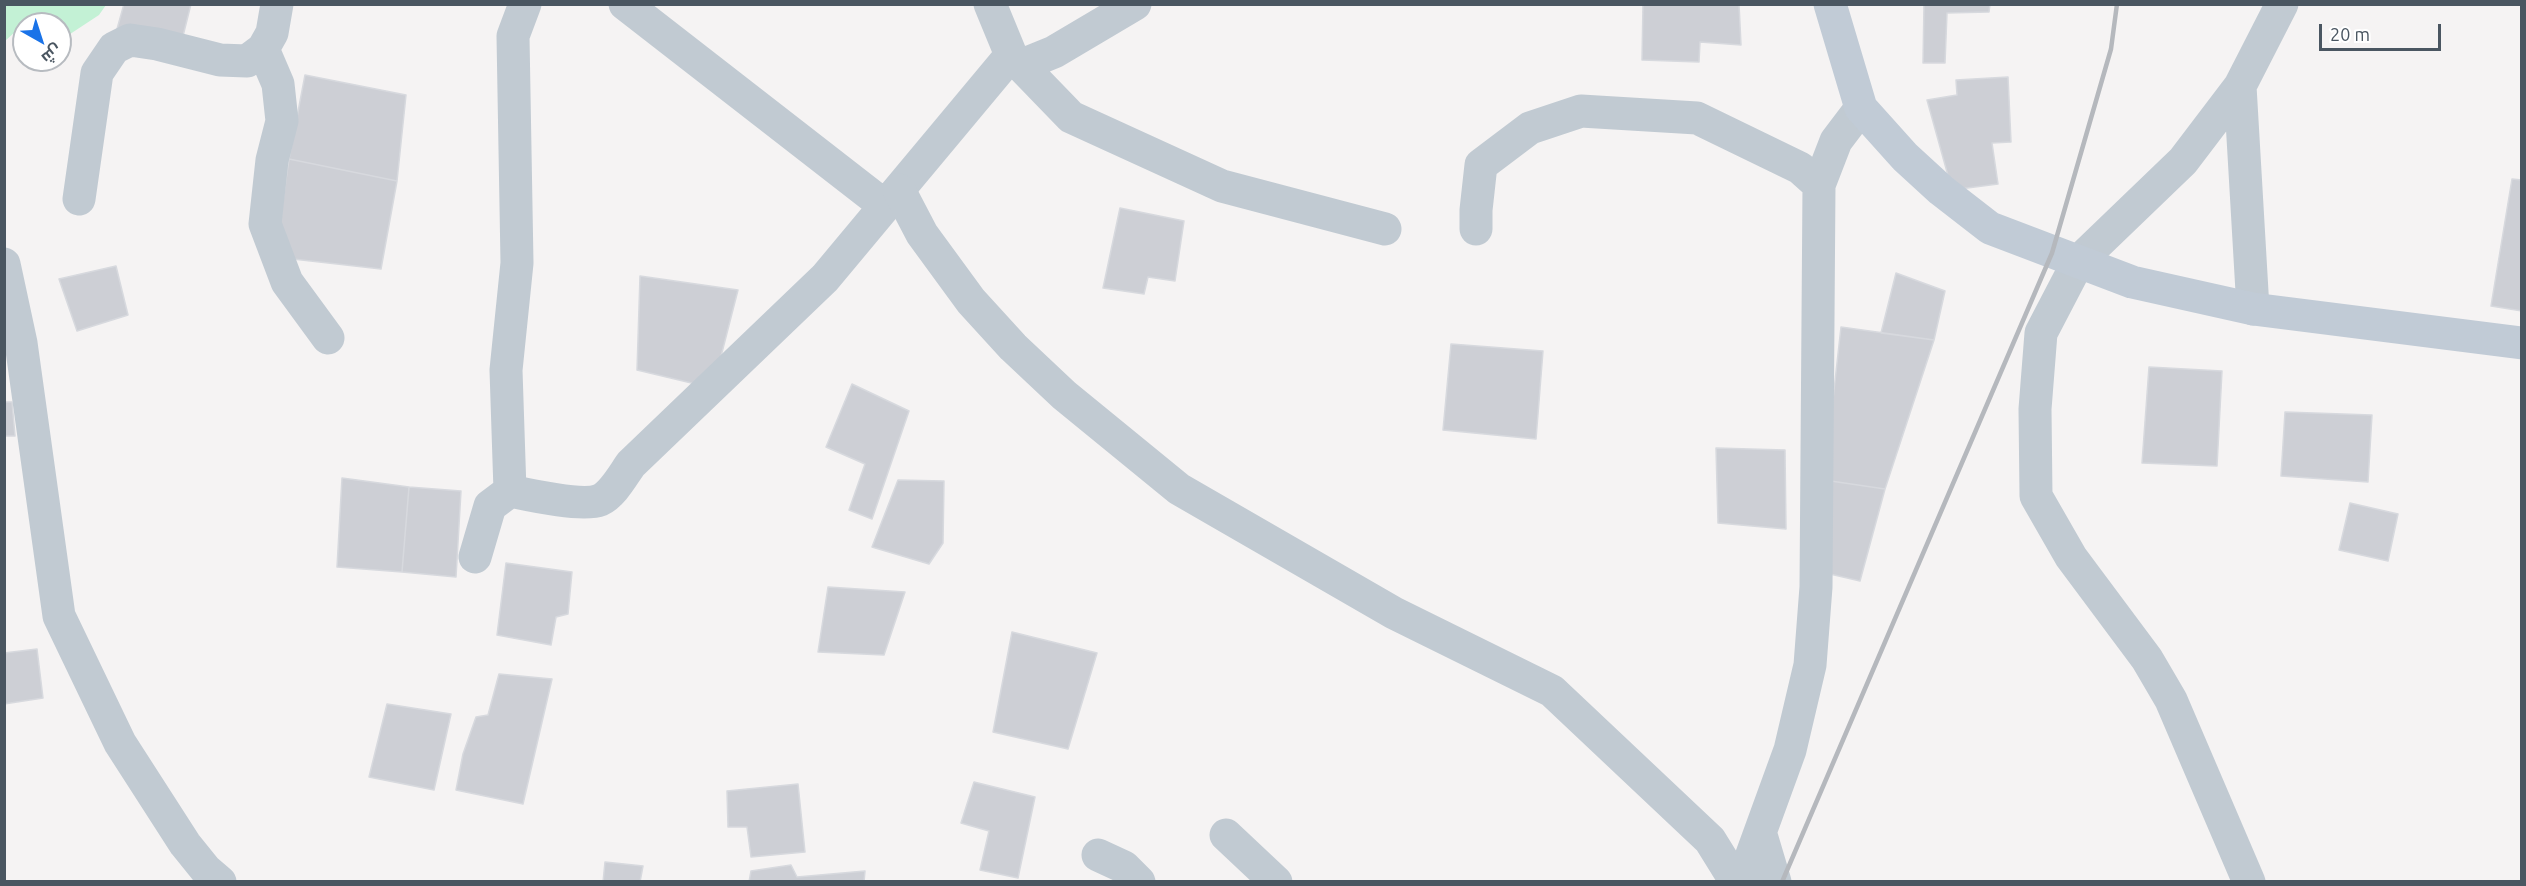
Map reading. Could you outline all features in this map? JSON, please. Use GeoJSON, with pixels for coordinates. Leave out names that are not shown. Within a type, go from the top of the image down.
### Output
{"type":"FeatureCollection","features":[{"type":"Feature","properties":{"kind":"main road"},"geometry":{"type":"LineString","coordinates":[[1830,4],[1861,108],[1905,157],[1941,190],[1990,228],[2132,282],[2253,309],[2522,343]]}},
{"type":"Feature","properties":{"kind":"street"},"geometry":{"type":"LineString","coordinates":[[79,199],[97,73],[114,48],[130,40],[157,44],[220,60],[247,61],[263,49],[272,33],[277,4]]}},
{"type":"Feature","properties":{"kind":"street"},"geometry":{"type":"LineString","coordinates":[[510,492],[506,370],[517,263],[513,36],[525,4]]}},
{"type":"Feature","properties":{"kind":"street"},"geometry":{"type":"LineString","coordinates":[[626,4],[892,198],[922,234],[971,301],[1013,347],[1064,395],[1179,489],[1394,614],[1552,691],[1710,840],[1736,882]]}},
{"type":"Feature","properties":{"kind":"street"},"geometry":{"type":"LineString","coordinates":[[990,4],[1017,60],[1071,117],[1222,186],[1385,229]]}},
{"type":"Feature","properties":{"kind":"street"},"geometry":{"type":"LineString","coordinates":[[475,556],[490,506],[510,492],[560,501],[599,500],[613,488],[631,464],[825,278],[892,198],[1017,60],[1054,52],[1135,4]]}},
{"type":"Feature","properties":{"kind":"street"},"geometry":{"type":"LineString","coordinates":[[2249,882],[2171,700],[2147,659],[2071,557],[2036,496],[2035,409],[2041,333],[2078,262],[2183,161],[2240,86],[2282,4]]}},
{"type":"Feature","properties":{"kind":"street"},"geometry":{"type":"LineString","coordinates":[[263,49],[278,84],[282,122],[272,160],[266,224],[287,282],[328,338]]}},
{"type":"Feature","properties":{"kind":"street"},"geometry":{"type":"LineString","coordinates":[[2240,86],[2253,309]]}},
{"type":"Feature","properties":{"kind":"street"},"geometry":{"type":"LineString","coordinates":[[1742,882],[1791,750],[1810,665],[1816,587],[1819,185],[1836,141],[1861,108]]}},
{"type":"Feature","properties":{"kind":"street"},"geometry":{"type":"LineString","coordinates":[[1476,229],[1481,165],[1530,128],[1581,111],[1697,118],[1800,168],[1819,185]]}},
{"type":"Feature","properties":{"kind":"street"},"geometry":{"type":"LineString","coordinates":[[4,264],[21,343],[59,616],[120,743],[206,878]]}},
{"type":"Feature","properties":{"kind":"street"},"geometry":{"type":"LineString","coordinates":[[1761,835],[1775,882]]}},
{"type":"Feature","properties":{"kind":"street"},"geometry":{"type":"LineString","coordinates":[[1226,836],[1276,882]]}},
{"type":"Feature","properties":{"kind":"street"},"geometry":{"type":"LineString","coordinates":[[1098,855],[1124,867],[1138,882]]}},
{"type":"Feature","properties":{"kind":"green space"},"geometry":{"type":"Polygon","coordinates":[[[5,4],[106,4],[99,15],[72,33],[72,12],[12,12],[12,35],[5,41],[5,4]]]}},
{"type":"Feature","properties":{"kind":"building"},"geometry":{"type":"Polygon","coordinates":[[[124,4],[191,4],[181,44],[117,29],[124,4]]]}},
{"type":"Feature","properties":{"kind":"building"},"geometry":{"type":"Polygon","coordinates":[[[1643,4],[1739,4],[1741,45],[1700,42],[1699,62],[1642,60],[1643,4]]]}},
{"type":"Feature","properties":{"kind":"building"},"geometry":{"type":"Polygon","coordinates":[[[1924,4],[1990,4],[1989,12],[1947,13],[1945,63],[1923,63],[1924,4]]]}},
{"type":"Feature","properties":{"kind":"building"},"geometry":{"type":"Polygon","coordinates":[[[305,75],[406,95],[397,181],[289,159],[305,75]]]}},
{"type":"Feature","properties":{"kind":"building"},"geometry":{"type":"Polygon","coordinates":[[[2008,77],[2011,142],[1992,143],[1998,184],[1952,190],[1927,100],[1957,95],[1956,80],[2008,77]]]}},
{"type":"Feature","properties":{"kind":"building"},"geometry":{"type":"Polygon","coordinates":[[[289,159],[397,181],[381,269],[284,258],[277,242],[289,159]]]}},
{"type":"Feature","properties":{"kind":"building"},"geometry":{"type":"Polygon","coordinates":[[[2512,179],[2522,180],[2522,311],[2491,306],[2512,179]]]}},
{"type":"Feature","properties":{"kind":"building"},"geometry":{"type":"Polygon","coordinates":[[[1120,208],[1184,221],[1175,281],[1148,277],[1144,294],[1103,288],[1120,208]]]}},
{"type":"Feature","properties":{"kind":"building"},"geometry":{"type":"Polygon","coordinates":[[[116,266],[128,315],[77,331],[59,279],[116,266]]]}},
{"type":"Feature","properties":{"kind":"building"},"geometry":{"type":"Polygon","coordinates":[[[1896,273],[1945,291],[1934,340],[1881,333],[1896,273]]]}},
{"type":"Feature","properties":{"kind":"building"},"geometry":{"type":"Polygon","coordinates":[[[640,276],[738,290],[717,372],[704,386],[637,370],[640,276]]]}},
{"type":"Feature","properties":{"kind":"building"},"geometry":{"type":"Polygon","coordinates":[[[1841,327],[1934,340],[1885,489],[1824,480],[1841,327]]]}},
{"type":"Feature","properties":{"kind":"building"},"geometry":{"type":"Polygon","coordinates":[[[1451,344],[1543,351],[1536,439],[1443,430],[1451,344]]]}},
{"type":"Feature","properties":{"kind":"building"},"geometry":{"type":"Polygon","coordinates":[[[2149,367],[2222,371],[2217,466],[2142,463],[2149,367]]]}},
{"type":"Feature","properties":{"kind":"building"},"geometry":{"type":"Polygon","coordinates":[[[852,384],[909,411],[872,519],[849,510],[865,464],[826,447],[852,384]]]}},
{"type":"Feature","properties":{"kind":"building"},"geometry":{"type":"Polygon","coordinates":[[[4,402],[12,402],[15,436],[4,436],[4,402]]]}},
{"type":"Feature","properties":{"kind":"building"},"geometry":{"type":"Polygon","coordinates":[[[2285,412],[2372,415],[2368,482],[2281,476],[2285,412]]]}},
{"type":"Feature","properties":{"kind":"building"},"geometry":{"type":"Polygon","coordinates":[[[1716,448],[1785,450],[1786,529],[1718,523],[1716,448]]]}},
{"type":"Feature","properties":{"kind":"building"},"geometry":{"type":"Polygon","coordinates":[[[342,478],[409,487],[402,572],[337,567],[342,478]]]}},
{"type":"Feature","properties":{"kind":"building"},"geometry":{"type":"Polygon","coordinates":[[[898,480],[944,481],[943,543],[929,564],[872,547],[898,480]]]}},
{"type":"Feature","properties":{"kind":"building"},"geometry":{"type":"Polygon","coordinates":[[[1824,480],[1885,489],[1860,581],[1830,574],[1824,480]]]}},
{"type":"Feature","properties":{"kind":"building"},"geometry":{"type":"Polygon","coordinates":[[[409,487],[461,491],[456,577],[402,572],[409,487]]]}},
{"type":"Feature","properties":{"kind":"building"},"geometry":{"type":"Polygon","coordinates":[[[2350,503],[2398,514],[2388,561],[2339,550],[2350,503]]]}},
{"type":"Feature","properties":{"kind":"building"},"geometry":{"type":"Polygon","coordinates":[[[506,563],[572,572],[568,614],[556,617],[551,645],[497,635],[506,563]]]}},
{"type":"Feature","properties":{"kind":"building"},"geometry":{"type":"Polygon","coordinates":[[[828,587],[905,592],[884,655],[818,652],[828,587]]]}},
{"type":"Feature","properties":{"kind":"building"},"geometry":{"type":"Polygon","coordinates":[[[1012,632],[1097,653],[1068,749],[993,732],[1012,632]]]}},
{"type":"Feature","properties":{"kind":"building"},"geometry":{"type":"Polygon","coordinates":[[[37,649],[43,698],[4,704],[4,653],[37,649]]]}},
{"type":"Feature","properties":{"kind":"building"},"geometry":{"type":"Polygon","coordinates":[[[499,674],[552,679],[523,804],[456,790],[463,754],[476,717],[488,715],[499,674]]]}},
{"type":"Feature","properties":{"kind":"building"},"geometry":{"type":"Polygon","coordinates":[[[387,704],[451,714],[434,790],[369,777],[387,704]]]}},
{"type":"Feature","properties":{"kind":"building"},"geometry":{"type":"Polygon","coordinates":[[[974,782],[1035,797],[1018,878],[980,870],[989,831],[961,823],[974,782]]]}},
{"type":"Feature","properties":{"kind":"building"},"geometry":{"type":"Polygon","coordinates":[[[798,784],[805,852],[751,857],[747,827],[728,827],[727,791],[798,784]]]}},
{"type":"Feature","properties":{"kind":"building"},"geometry":{"type":"Polygon","coordinates":[[[605,862],[643,866],[640,882],[603,882],[605,862]]]}},
{"type":"Feature","properties":{"kind":"building"},"geometry":{"type":"Polygon","coordinates":[[[791,865],[797,877],[865,871],[864,882],[749,882],[751,871],[791,865]]]}},
{"type":"Feature","properties":{"kind":"railway"},"geometry":{"type":"LineString","coordinates":[[1782,882],[2052,253],[2111,49],[2117,4]]}}]}
